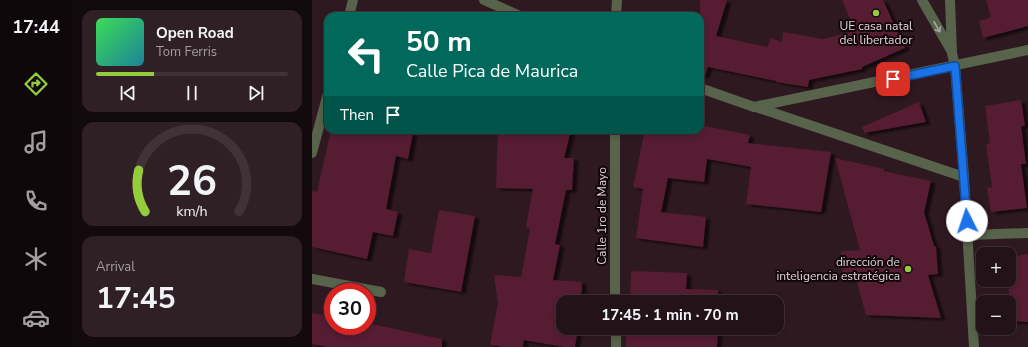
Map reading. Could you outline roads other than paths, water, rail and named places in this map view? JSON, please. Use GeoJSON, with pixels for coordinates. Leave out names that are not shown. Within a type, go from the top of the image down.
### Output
{"type":"FeatureCollection","features":[{"type":"Feature","properties":{"kind":"street"},"geometry":{"type":"LineString","coordinates":[[350,12],[353,0]]}},
{"type":"Feature","properties":{"kind":"street"},"geometry":{"type":"LineString","coordinates":[[484,0],[511,12]]}},
{"type":"Feature","properties":{"kind":"street"},"geometry":{"type":"LineString","coordinates":[[616,12],[617,0]]}},
{"type":"Feature","properties":{"kind":"street"},"geometry":{"type":"LineString","coordinates":[[922,0],[952,54]]}},
{"type":"Feature","properties":{"kind":"street"},"geometry":{"type":"LineString","coordinates":[[950,0],[952,54],[955,66],[964,177],[974,347]]}},
{"type":"Feature","properties":{"kind":"street"},"geometry":{"type":"LineString","coordinates":[[754,107],[1028,50]]}},
{"type":"Feature","properties":{"kind":"street"},"geometry":{"type":"LineString","coordinates":[[704,89],[964,177]]}},
{"type":"Feature","properties":{"kind":"street"},"geometry":{"type":"LineString","coordinates":[[312,153],[324,108]]}},
{"type":"Feature","properties":{"kind":"street","name":"Calle 1ro de Mayo"},"geometry":{"type":"LineString","coordinates":[[615,134],[615,295]]}},
{"type":"Feature","properties":{"kind":"street"},"geometry":{"type":"LineString","coordinates":[[968,235],[1028,233]]}},
{"type":"Feature","properties":{"kind":"street"},"geometry":{"type":"LineString","coordinates":[[312,279],[381,292]]}},
{"type":"Feature","properties":{"kind":"street"},"geometry":{"type":"LineString","coordinates":[[616,335],[616,347]]}},
{"type":"Feature","properties":{"kind":"place","name":"UE casa natal del libertador"},"geometry":{"type":"Point","coordinates":[876,13]}},
{"type":"Feature","properties":{"kind":"place","name":"dirección de inteligencia estratégica"},"geometry":{"type":"Point","coordinates":[908,269]}}]}
